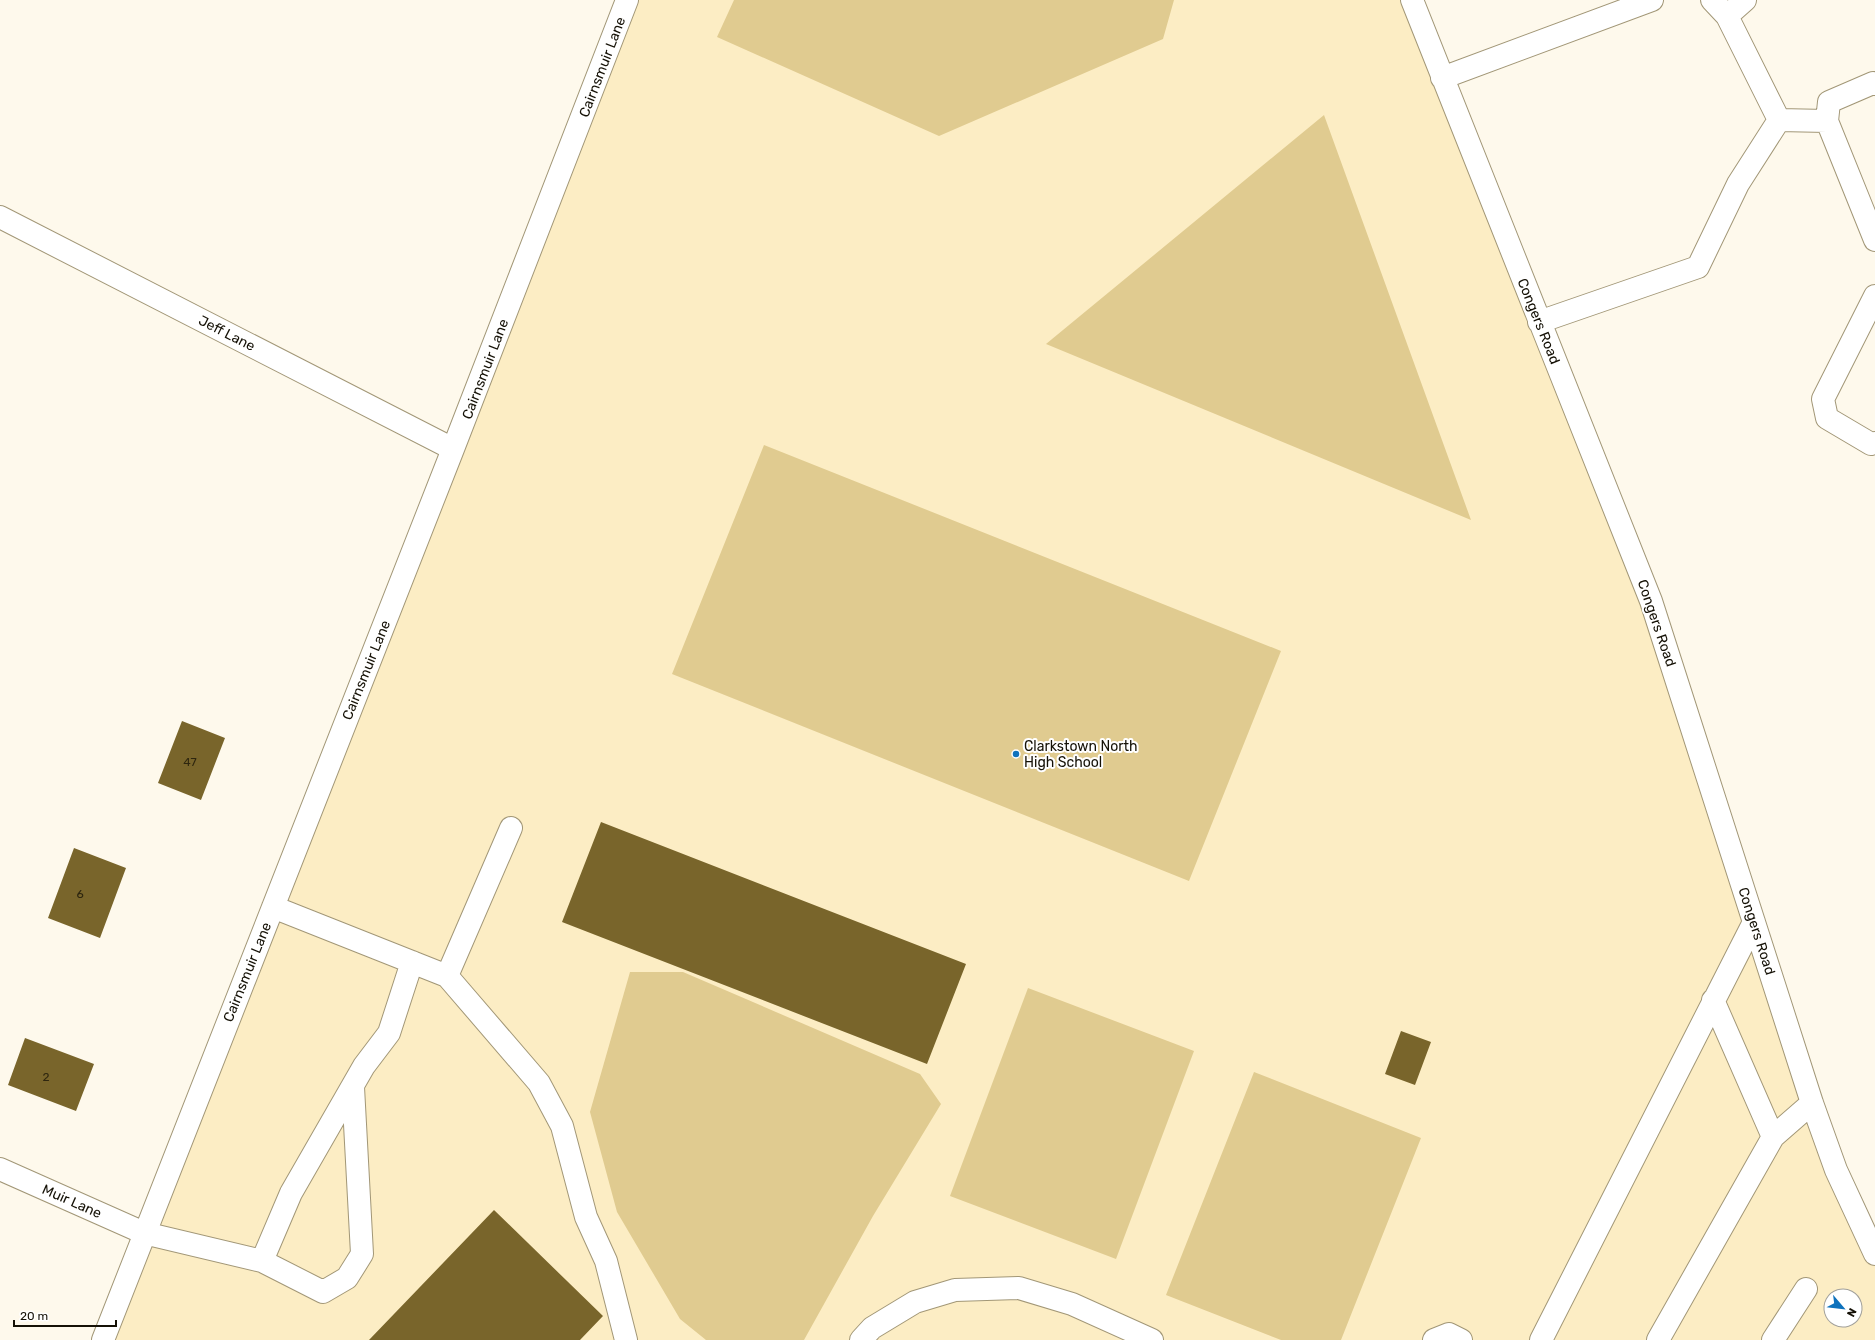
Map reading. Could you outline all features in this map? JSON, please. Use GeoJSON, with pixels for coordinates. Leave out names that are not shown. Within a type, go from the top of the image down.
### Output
{"type":"FeatureCollection","features":[{"type":"Feature","properties":{"kind":"street","name":"Cairnsmuir Lane"},"geometry":{"type":"LineString","coordinates":[[103,1340],[628,0]]}},
{"type":"Feature","properties":{"kind":"street","name":"Congers Road"},"geometry":{"type":"LineString","coordinates":[[1412,0],[1651,601],[1812,1103],[1836,1170],[1875,1254]]}},
{"type":"Feature","properties":{"kind":"street"},"geometry":{"type":"LineString","coordinates":[[1442,78],[1652,0]]}},
{"type":"Feature","properties":{"kind":"street"},"geometry":{"type":"LineString","coordinates":[[1712,0],[1727,16],[1779,120]]}},
{"type":"Feature","properties":{"kind":"street"},"geometry":{"type":"LineString","coordinates":[[1727,16],[1745,0]]}},
{"type":"Feature","properties":{"kind":"street"},"geometry":{"type":"LineString","coordinates":[[1875,84],[1873,83],[1829,102],[1827,121],[1875,240]]}},
{"type":"Feature","properties":{"kind":"street"},"geometry":{"type":"LineString","coordinates":[[1779,120],[1827,121]]}},
{"type":"Feature","properties":{"kind":"street"},"geometry":{"type":"LineString","coordinates":[[1539,322],[1698,267],[1738,184],[1779,120]]}},
{"type":"Feature","properties":{"kind":"street","name":"Jeff Lane"},"geometry":{"type":"LineString","coordinates":[[0,217],[453,449]]}},
{"type":"Feature","properties":{"kind":"street"},"geometry":{"type":"LineString","coordinates":[[1875,296],[1823,399],[1827,418],[1871,444],[1875,443]]}},
{"type":"Feature","properties":{"kind":"street"},"geometry":{"type":"LineString","coordinates":[[447,976],[511,828]]}},
{"type":"Feature","properties":{"kind":"street"},"geometry":{"type":"LineString","coordinates":[[273,907],[447,976],[539,1083],[562,1126],[586,1217],[606,1261],[626,1340]]}},
{"type":"Feature","properties":{"kind":"street"},"geometry":{"type":"LineString","coordinates":[[1540,1340],[1754,922]]}},
{"type":"Feature","properties":{"kind":"street"},"geometry":{"type":"LineString","coordinates":[[262,1261],[291,1193],[364,1066],[389,1033],[412,962]]}},
{"type":"Feature","properties":{"kind":"street"},"geometry":{"type":"LineString","coordinates":[[1713,1000],[1772,1137]]}},
{"type":"Feature","properties":{"kind":"street","name":"Muir Lane"},"geometry":{"type":"LineString","coordinates":[[0,1169],[144,1233],[262,1261],[323,1292],[347,1278],[362,1254],[353,1087]]}},
{"type":"Feature","properties":{"kind":"street"},"geometry":{"type":"LineString","coordinates":[[1658,1340],[1772,1137],[1812,1103]]}},
{"type":"Feature","properties":{"kind":"street"},"geometry":{"type":"LineString","coordinates":[[861,1340],[872,1328],[915,1302],[955,1290],[1019,1288],[1072,1304],[1152,1340]]}},
{"type":"Feature","properties":{"kind":"street"},"geometry":{"type":"LineString","coordinates":[[1773,1340],[1806,1289]]}},
{"type":"Feature","properties":{"kind":"street"},"geometry":{"type":"LineString","coordinates":[[1434,1340],[1449,1334],[1461,1340]]}},
{"type":"Feature","properties":{"kind":"shaded area","name":"Clarkstown North High School"},"geometry":{"type":"Polygon","coordinates":[[[627,0],[1412,0],[1651,601],[1754,922],[1875,1243],[1875,1340],[106,1340],[627,0]]]}},
{"type":"Feature","properties":{"kind":"shaded area"},"geometry":{"type":"Polygon","coordinates":[[[734,0],[1174,0],[1163,39],[939,136],[717,37],[734,0]]]}},
{"type":"Feature","properties":{"kind":"shaded area"},"geometry":{"type":"Polygon","coordinates":[[[1324,115],[1471,520],[1046,344],[1324,115]]]}},
{"type":"Feature","properties":{"kind":"shaded area"},"geometry":{"type":"Polygon","coordinates":[[[764,445],[1281,651],[1189,881],[672,674],[764,445]]]}},
{"type":"Feature","properties":{"kind":"shaded area"},"geometry":{"type":"Polygon","coordinates":[[[630,972],[683,972],[920,1074],[941,1104],[873,1216],[804,1340],[706,1340],[680,1319],[617,1212],[590,1112],[630,972]]]}},
{"type":"Feature","properties":{"kind":"shaded area"},"geometry":{"type":"Polygon","coordinates":[[[1028,988],[1194,1051],[1116,1259],[950,1196],[1028,988]]]}},
{"type":"Feature","properties":{"kind":"shaded area"},"geometry":{"type":"Polygon","coordinates":[[[1254,1072],[1421,1138],[1341,1340],[1281,1340],[1166,1295],[1254,1072]]]}},
{"type":"Feature","properties":{"kind":"building"},"geometry":{"type":"Polygon","coordinates":[[[182,721],[225,738],[201,800],[158,783],[182,721]]]}},
{"type":"Feature","properties":{"kind":"building"},"geometry":{"type":"Polygon","coordinates":[[[601,822],[966,964],[927,1064],[562,922],[601,822]]]}},
{"type":"Feature","properties":{"kind":"building"},"geometry":{"type":"Polygon","coordinates":[[[74,848],[126,868],[100,938],[48,918],[74,848]]]}},
{"type":"Feature","properties":{"kind":"building"},"geometry":{"type":"Polygon","coordinates":[[[1401,1031],[1431,1042],[1415,1085],[1385,1074],[1401,1031]]]}},
{"type":"Feature","properties":{"kind":"building"},"geometry":{"type":"Polygon","coordinates":[[[25,1038],[94,1064],[76,1111],[8,1085],[25,1038]]]}},
{"type":"Feature","properties":{"kind":"building"},"geometry":{"type":"Polygon","coordinates":[[[494,1210],[603,1316],[580,1340],[369,1340],[494,1210]]]}},
{"type":"Feature","properties":{"kind":"place","name":"Clarkstown North High School"},"geometry":{"type":"Point","coordinates":[1016,754]}}]}
